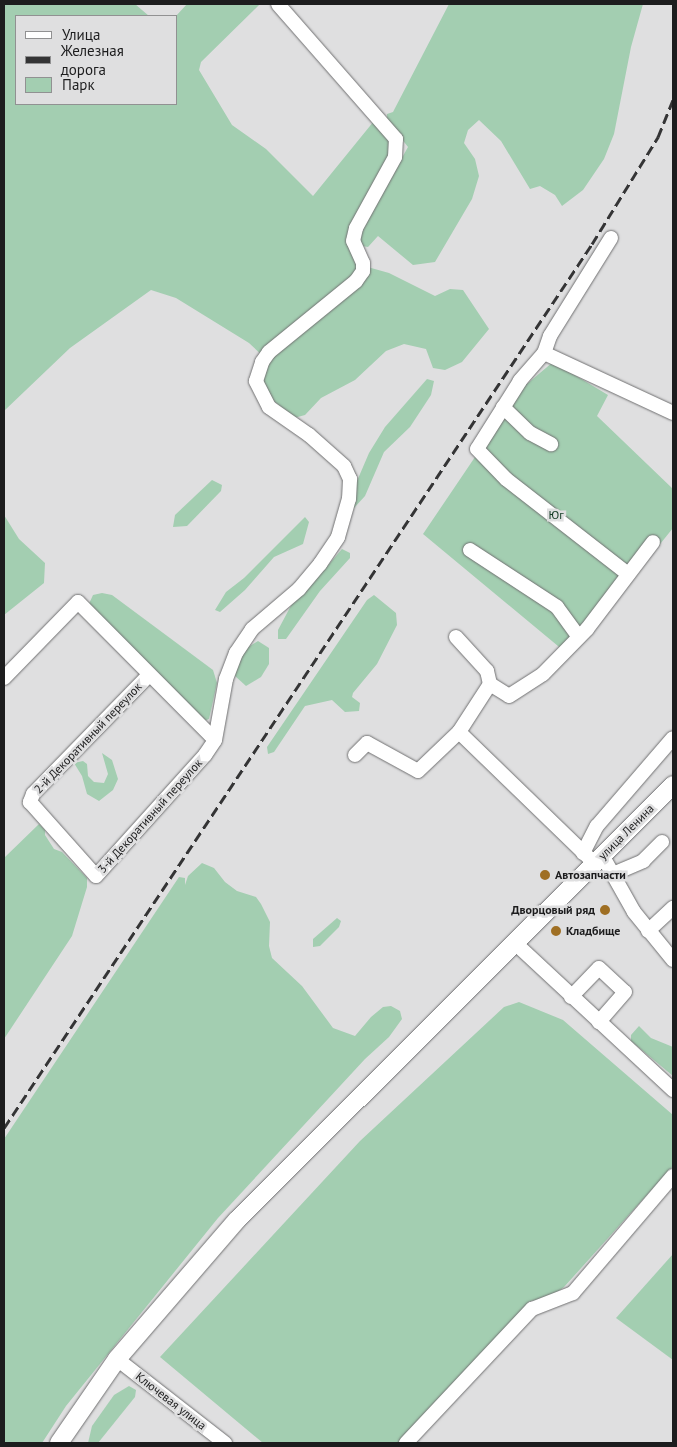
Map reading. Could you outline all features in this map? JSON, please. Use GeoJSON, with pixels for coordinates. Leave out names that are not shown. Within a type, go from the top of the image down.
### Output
{"type":"FeatureCollection","features":[{"type":"Feature","properties":{"kind":"main road","name":"улица Ленина"},"geometry":{"type":"LineString","coordinates":[[62,1442],[117,1359],[237,1220],[514,943],[593,857],[673,785]]}},
{"type":"Feature","properties":{"kind":"street"},"geometry":{"type":"LineString","coordinates":[[215,740],[226,679],[236,653],[252,629],[299,589],[320,564],[338,537],[349,499],[350,479],[344,466],[309,435],[269,407],[256,380],[262,362],[269,352],[356,281],[363,271],[363,263],[353,241],[356,228],[395,158],[397,146],[396,138],[278,4]]}},
{"type":"Feature","properties":{"kind":"street"},"geometry":{"type":"LineString","coordinates":[[611,238],[550,336],[544,353],[504,407],[477,449],[506,479],[628,574]]}},
{"type":"Feature","properties":{"kind":"street"},"geometry":{"type":"LineString","coordinates":[[544,353],[673,414]]}},
{"type":"Feature","properties":{"kind":"street"},"geometry":{"type":"LineString","coordinates":[[504,407],[530,433],[551,444]]}},
{"type":"Feature","properties":{"kind":"street"},"geometry":{"type":"LineString","coordinates":[[456,637],[487,671],[490,684],[509,696],[543,674],[579,637],[654,542]]}},
{"type":"Feature","properties":{"kind":"street"},"geometry":{"type":"LineString","coordinates":[[470,550],[557,607],[579,637]]}},
{"type":"Feature","properties":{"kind":"street"},"geometry":{"type":"LineString","coordinates":[[4,678],[78,602],[149,676],[215,740]]}},
{"type":"Feature","properties":{"kind":"street","name":"2-й Декоративный переулок"},"geometry":{"type":"LineString","coordinates":[[96,876],[30,802],[32,794],[149,676]]}},
{"type":"Feature","properties":{"kind":"street"},"geometry":{"type":"LineString","coordinates":[[355,755],[367,743],[418,771],[459,732],[490,684]]}},
{"type":"Feature","properties":{"kind":"street"},"geometry":{"type":"LineString","coordinates":[[459,732],[613,874],[648,931],[673,960]]}},
{"type":"Feature","properties":{"kind":"street"},"geometry":{"type":"LineString","coordinates":[[593,857],[597,826],[673,738]]}},
{"type":"Feature","properties":{"kind":"street","name":"3-й Декоративный переулок"},"geometry":{"type":"LineString","coordinates":[[96,876],[204,755],[215,740]]}},
{"type":"Feature","properties":{"kind":"street"},"geometry":{"type":"LineString","coordinates":[[613,874],[644,861],[662,842]]}},
{"type":"Feature","properties":{"kind":"street"},"geometry":{"type":"LineString","coordinates":[[648,931],[673,908]]}},
{"type":"Feature","properties":{"kind":"street"},"geometry":{"type":"LineString","coordinates":[[514,943],[571,998],[673,1090]]}},
{"type":"Feature","properties":{"kind":"street"},"geometry":{"type":"LineString","coordinates":[[571,998],[599,968],[625,992],[599,1022]]}},
{"type":"Feature","properties":{"kind":"street"},"geometry":{"type":"LineString","coordinates":[[406,1443],[532,1309],[573,1293],[673,1176]]}},
{"type":"Feature","properties":{"kind":"street","name":"Ключевая улица"},"geometry":{"type":"LineString","coordinates":[[117,1359],[225,1443]]}},
{"type":"Feature","properties":{"kind":"green space"},"geometry":{"type":"Polygon","coordinates":[[[4,4],[135,4],[148,15],[15,15],[15,105],[178,105],[177,15],[187,4],[260,4],[201,62],[199,70],[232,125],[266,149],[313,196],[374,121],[393,146],[352,228],[357,264],[389,273],[435,296],[450,289],[463,290],[489,329],[462,362],[445,370],[433,368],[426,349],[404,344],[386,351],[355,380],[321,398],[305,415],[294,418],[268,396],[261,382],[265,358],[249,343],[176,298],[151,290],[70,348],[4,411],[4,4]]]}},
{"type":"Feature","properties":{"kind":"green space"},"geometry":{"type":"Polygon","coordinates":[[[449,4],[643,4],[631,47],[614,134],[604,159],[583,190],[562,206],[555,195],[540,186],[530,189],[501,141],[479,120],[468,130],[464,143],[475,159],[479,176],[472,199],[435,262],[413,265],[378,236],[368,247],[362,246],[360,241],[363,227],[408,147],[387,120],[387,114],[393,112],[449,4]]]}},
{"type":"Feature","properties":{"kind":"green space","name":"Юг"},"geometry":{"type":"Polygon","coordinates":[[[553,362],[608,395],[597,416],[673,489],[673,528],[570,656],[423,534],[521,389],[553,362]]]}},
{"type":"Feature","properties":{"kind":"green space"},"geometry":{"type":"Polygon","coordinates":[[[427,379],[434,381],[431,395],[410,427],[384,452],[365,496],[354,508],[354,488],[369,453],[385,427],[427,379]]]}},
{"type":"Feature","properties":{"kind":"green space"},"geometry":{"type":"Polygon","coordinates":[[[212,480],[222,485],[221,491],[187,526],[173,527],[175,515],[212,480]]]}},
{"type":"Feature","properties":{"kind":"green space"},"geometry":{"type":"Polygon","coordinates":[[[4,515],[19,539],[45,563],[44,583],[4,615],[4,515]]]}},
{"type":"Feature","properties":{"kind":"green space"},"geometry":{"type":"Polygon","coordinates":[[[305,517],[309,522],[303,544],[274,557],[245,590],[220,612],[215,610],[226,592],[244,578],[305,517]]]}},
{"type":"Feature","properties":{"kind":"green space"},"geometry":{"type":"Polygon","coordinates":[[[342,549],[350,553],[350,558],[320,591],[286,639],[278,639],[278,630],[294,600],[306,591],[342,549]]]}},
{"type":"Feature","properties":{"kind":"green space"},"geometry":{"type":"Polygon","coordinates":[[[102,593],[112,595],[213,670],[217,683],[209,719],[204,721],[88,606],[93,595],[102,593]]]}},
{"type":"Feature","properties":{"kind":"green space"},"geometry":{"type":"Polygon","coordinates":[[[374,595],[396,613],[397,625],[377,664],[353,693],[352,697],[360,703],[359,711],[345,712],[332,700],[305,706],[274,752],[268,754],[267,747],[367,600],[374,595]]]}},
{"type":"Feature","properties":{"kind":"green space"},"geometry":{"type":"Polygon","coordinates":[[[258,641],[269,648],[269,664],[261,677],[246,686],[235,676],[237,663],[245,649],[258,641]]]}},
{"type":"Feature","properties":{"kind":"green space"},"geometry":{"type":"Polygon","coordinates":[[[102,753],[112,760],[118,779],[113,790],[99,801],[87,794],[82,776],[74,763],[83,761],[87,764],[88,776],[94,782],[104,783],[108,774],[102,753]]]}},
{"type":"Feature","properties":{"kind":"green space"},"geometry":{"type":"Polygon","coordinates":[[[39,824],[45,830],[45,835],[54,849],[62,852],[87,878],[87,887],[72,936],[4,1039],[4,858],[39,824]]]}},
{"type":"Feature","properties":{"kind":"green space"},"geometry":{"type":"Polygon","coordinates":[[[202,863],[214,868],[225,882],[237,891],[256,897],[270,922],[269,946],[272,958],[302,986],[333,1028],[355,1036],[371,1017],[383,1007],[391,1006],[400,1011],[402,1019],[389,1037],[365,1059],[218,1218],[66,1406],[42,1443],[4,1443],[4,1139],[179,877],[185,878],[185,885],[188,876],[202,863]]]}},
{"type":"Feature","properties":{"kind":"green space"},"geometry":{"type":"Polygon","coordinates":[[[337,918],[341,921],[339,927],[320,946],[313,947],[313,939],[337,918]]]}},
{"type":"Feature","properties":{"kind":"green space"},"geometry":{"type":"Polygon","coordinates":[[[519,1002],[563,1020],[673,1115],[673,1166],[564,1287],[548,1299],[530,1301],[398,1443],[263,1443],[160,1357],[360,1141],[504,1007],[519,1002]]]}},
{"type":"Feature","properties":{"kind":"green space"},"geometry":{"type":"Polygon","coordinates":[[[639,1026],[651,1038],[673,1047],[673,1076],[631,1041],[631,1035],[639,1026]]]}},
{"type":"Feature","properties":{"kind":"green space"},"geometry":{"type":"Polygon","coordinates":[[[673,1254],[673,1360],[616,1318],[673,1254]]]}},
{"type":"Feature","properties":{"kind":"green space"},"geometry":{"type":"Polygon","coordinates":[[[129,1386],[136,1390],[135,1397],[98,1443],[88,1443],[92,1426],[114,1395],[129,1386]]]}},
{"type":"Feature","properties":{"kind":"railway"},"geometry":{"type":"LineString","coordinates":[[4,1128],[592,244],[658,137],[673,100]]}},
{"type":"Feature","properties":{"kind":"place","name":"Автозапчасти"},"geometry":{"type":"Point","coordinates":[545,875]}},
{"type":"Feature","properties":{"kind":"place","name":"Дворцовый ряд"},"geometry":{"type":"Point","coordinates":[605,910]}},
{"type":"Feature","properties":{"kind":"place","name":"Кладбище"},"geometry":{"type":"Point","coordinates":[556,931]}}]}
